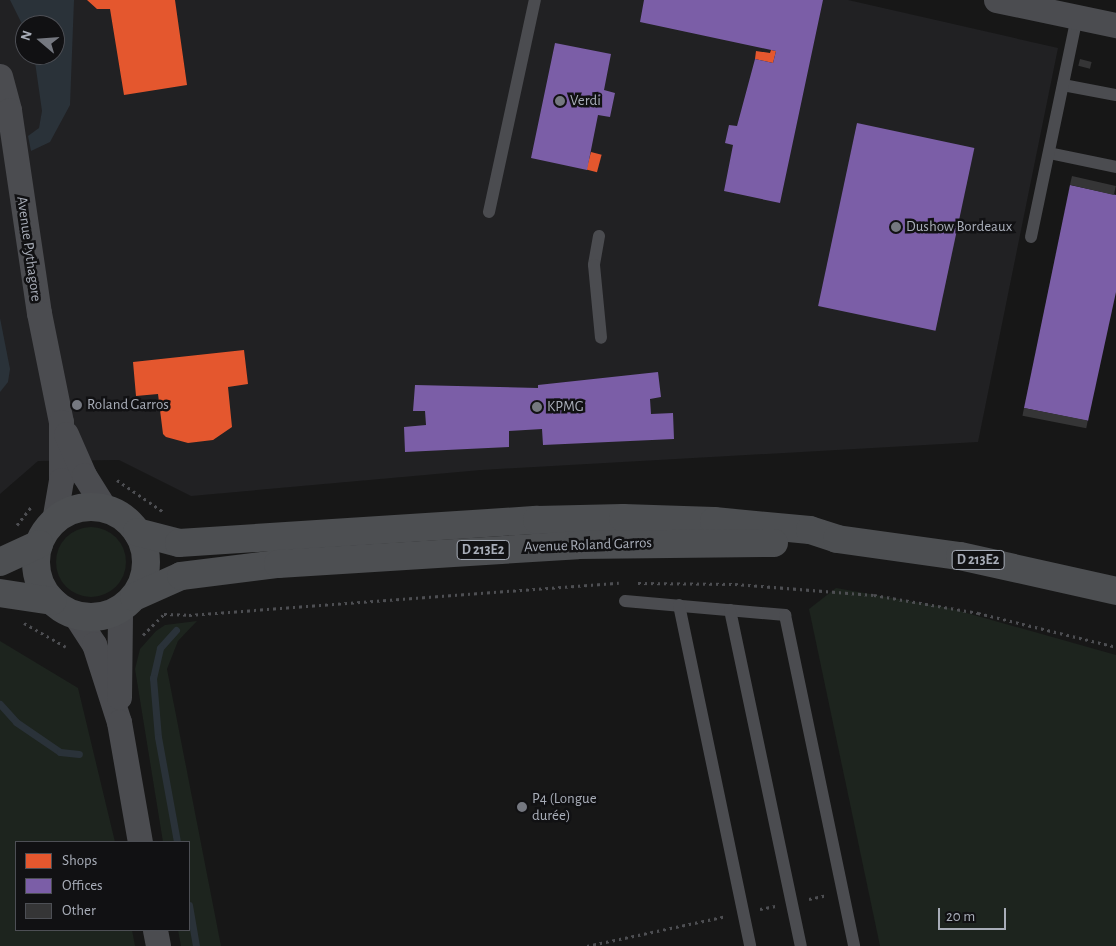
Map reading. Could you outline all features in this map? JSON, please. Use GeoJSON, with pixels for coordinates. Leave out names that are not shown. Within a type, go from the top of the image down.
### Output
{"type":"FeatureCollection","features":[{"type":"Feature","properties":{"kind":"main road"},"geometry":{"type":"LineString","coordinates":[[0,593],[52,601],[75,615],[106,615],[127,603],[146,565],[144,548],[137,532],[123,517],[105,508],[77,508],[54,521],[39,544],[38,574],[52,601]]}},
{"type":"Feature","properties":{"kind":"main road","name":"Avenue Roland Garros"},"geometry":{"type":"LineString","coordinates":[[137,532],[179,543],[537,520],[623,518],[772,526],[810,530],[838,539],[960,556],[1116,591]]}},
{"type":"Feature","properties":{"kind":"main road","name":"Avenue Roland Garros"},"geometry":{"type":"LineString","coordinates":[[127,603],[182,576],[288,564],[577,544],[808,544],[838,539]]}},
{"type":"Feature","properties":{"kind":"main road"},"geometry":{"type":"LineString","coordinates":[[0,562],[39,544]]}},
{"type":"Feature","properties":{"kind":"street"},"geometry":{"type":"LineString","coordinates":[[996,0],[1116,25]]}},
{"type":"Feature","properties":{"kind":"street","name":"Avenue Pythagore"},"geometry":{"type":"LineString","coordinates":[[0,76],[9,110],[38,313],[61,422],[84,475],[105,508]]}},
{"type":"Feature","properties":{"kind":"street","name":"Avenue Pythagore"},"geometry":{"type":"LineString","coordinates":[[54,521],[61,480],[61,422]]}},
{"type":"Feature","properties":{"kind":"street"},"geometry":{"type":"LineString","coordinates":[[119,722],[127,603]]}},
{"type":"Feature","properties":{"kind":"street"},"geometry":{"type":"LineString","coordinates":[[75,615],[94,644],[119,722],[140,841]]}},
{"type":"Feature","properties":{"kind":"street"},"geometry":{"type":"LineString","coordinates":[[155,931],[158,946]]}},
{"type":"Feature","properties":{"kind":"lane"},"geometry":{"type":"LineString","coordinates":[[489,212],[535,0]]}},
{"type":"Feature","properties":{"kind":"lane"},"geometry":{"type":"LineString","coordinates":[[1031,237],[1077,17]]}},
{"type":"Feature","properties":{"kind":"lane"},"geometry":{"type":"LineString","coordinates":[[1063,85],[1116,95]]}},
{"type":"Feature","properties":{"kind":"lane"},"geometry":{"type":"LineString","coordinates":[[1048,153],[1116,166]]}},
{"type":"Feature","properties":{"kind":"lane"},"geometry":{"type":"LineString","coordinates":[[599,236],[594,265],[601,338]]}},
{"type":"Feature","properties":{"kind":"lane"},"geometry":{"type":"LineString","coordinates":[[625,601],[785,614],[854,946]]}},
{"type":"Feature","properties":{"kind":"lane"},"geometry":{"type":"LineString","coordinates":[[679,606],[750,946]]}},
{"type":"Feature","properties":{"kind":"lane"},"geometry":{"type":"LineString","coordinates":[[730,610],[801,946]]}},
{"type":"Feature","properties":{"kind":"path"},"geometry":{"type":"LineString","coordinates":[[110,475],[169,516]]}},
{"type":"Feature","properties":{"kind":"path"},"geometry":{"type":"LineString","coordinates":[[14,530],[34,503]]}},
{"type":"Feature","properties":{"kind":"path"},"geometry":{"type":"LineString","coordinates":[[22,621],[69,648]]}},
{"type":"Feature","properties":{"kind":"path"},"geometry":{"type":"LineString","coordinates":[[587,946],[843,892]]}},
{"type":"Feature","properties":{"kind":"shaded area"},"geometry":{"type":"Polygon","coordinates":[[[0,0],[848,0],[1058,48],[978,442],[481,470],[191,496],[119,460],[38,461],[0,494],[0,0]]]}},
{"type":"Feature","properties":{"kind":"shaded area"},"geometry":{"type":"Polygon","coordinates":[[[10,0],[74,0],[70,105],[50,142],[31,151],[28,136],[39,128],[42,111],[35,65],[65,65],[65,15],[18,15],[10,0]]]}},
{"type":"Feature","properties":{"kind":"shaded area"},"geometry":{"type":"Polygon","coordinates":[[[0,318],[10,369],[8,382],[0,392],[0,318]]]}},
{"type":"Feature","properties":{"kind":"shaded area"},"geometry":{"type":"Polygon","coordinates":[[[91,527],[104,530],[116,537],[123,549],[126,562],[123,575],[116,587],[104,594],[91,597],[78,594],[66,587],[59,575],[56,562],[59,549],[66,537],[78,530],[91,527]]]}},
{"type":"Feature","properties":{"kind":"shaded area"},"geometry":{"type":"Polygon","coordinates":[[[836,588],[949,608],[1116,655],[1116,946],[880,946],[809,609],[836,588]]]}},
{"type":"Feature","properties":{"kind":"shaded area"},"geometry":{"type":"Polygon","coordinates":[[[197,621],[178,641],[167,669],[221,946],[181,946],[178,931],[190,931],[190,841],[163,841],[135,669],[140,649],[156,631],[165,625],[197,621]]]}},
{"type":"Feature","properties":{"kind":"shaded area"},"geometry":{"type":"Polygon","coordinates":[[[0,641],[78,688],[115,841],[15,841],[15,931],[132,931],[135,946],[0,946],[0,641]]]}},
{"type":"Feature","properties":{"kind":"building: Shops"},"geometry":{"type":"Polygon","coordinates":[[[87,0],[175,0],[187,85],[124,95],[110,9],[97,9],[87,0]]]}},
{"type":"Feature","properties":{"kind":"building: Shops"},"geometry":{"type":"Polygon","coordinates":[[[771,50],[776,51],[773,63],[755,59],[756,51],[770,53],[771,50]]]}},
{"type":"Feature","properties":{"kind":"building: Shops"},"geometry":{"type":"Polygon","coordinates":[[[591,152],[602,155],[597,172],[586,169],[591,152]]]}},
{"type":"Feature","properties":{"kind":"building: Shops"},"geometry":{"type":"Polygon","coordinates":[[[244,350],[248,384],[228,387],[232,427],[213,440],[188,443],[166,437],[163,434],[158,394],[136,396],[133,362],[244,350]]]}},
{"type":"Feature","properties":{"kind":"building: Offices"},"geometry":{"type":"Polygon","coordinates":[[[644,0],[823,0],[780,203],[724,191],[733,145],[725,143],[729,125],[737,126],[755,59],[773,63],[776,51],[640,22],[644,0]]]}},
{"type":"Feature","properties":{"kind":"building: Offices"},"geometry":{"type":"Polygon","coordinates":[[[555,43],[611,54],[604,90],[615,93],[610,117],[598,115],[587,170],[531,158],[555,43]]]}},
{"type":"Feature","properties":{"kind":"building: Offices","name":"Dushow Bordeaux"},"geometry":{"type":"Polygon","coordinates":[[[857,123],[974,148],[935,331],[818,306],[857,123]]]}},
{"type":"Feature","properties":{"kind":"building: Offices"},"geometry":{"type":"Polygon","coordinates":[[[1070,185],[1116,195],[1116,292],[1088,421],[1024,408],[1070,185]]]}},
{"type":"Feature","properties":{"kind":"building: Offices"},"geometry":{"type":"Polygon","coordinates":[[[658,372],[661,397],[650,399],[651,414],[673,413],[674,439],[543,445],[542,429],[509,431],[509,447],[405,452],[404,427],[426,425],[425,411],[413,411],[415,385],[538,388],[538,385],[658,372]]]}},
{"type":"Feature","properties":{"kind":"building: Other"},"geometry":{"type":"Polygon","coordinates":[[[1080,59],[1092,62],[1090,69],[1078,66],[1080,59]]]}},
{"type":"Feature","properties":{"kind":"building: Other"},"geometry":{"type":"Polygon","coordinates":[[[1072,176],[1116,186],[1114,195],[1070,185],[1072,176]]]}},
{"type":"Feature","properties":{"kind":"building: Other"},"geometry":{"type":"Polygon","coordinates":[[[1024,408],[1088,420],[1086,428],[1022,416],[1024,408]]]}},
{"type":"Feature","properties":{"kind":"waterway"},"geometry":{"type":"LineString","coordinates":[[176,630],[160,648],[153,678],[158,737],[177,841]]}},
{"type":"Feature","properties":{"kind":"waterway"},"geometry":{"type":"LineString","coordinates":[[0,704],[16,722],[60,752],[79,754]]}},
{"type":"Feature","properties":{"kind":"waterway"},"geometry":{"type":"LineString","coordinates":[[190,911],[196,946]]}},
{"type":"Feature","properties":{"kind":"place","name":"Verdi"},"geometry":{"type":"Point","coordinates":[560,101]}},
{"type":"Feature","properties":{"kind":"place","name":"Dushow Bordeaux"},"geometry":{"type":"Point","coordinates":[896,227]}},
{"type":"Feature","properties":{"kind":"place","name":"Roland Garros"},"geometry":{"type":"Point","coordinates":[77,405]}},
{"type":"Feature","properties":{"kind":"place","name":"KPMG"},"geometry":{"type":"Point","coordinates":[537,407]}},
{"type":"Feature","properties":{"kind":"place","name":"P4 (Longue durée)"},"geometry":{"type":"Point","coordinates":[522,807]}}]}
